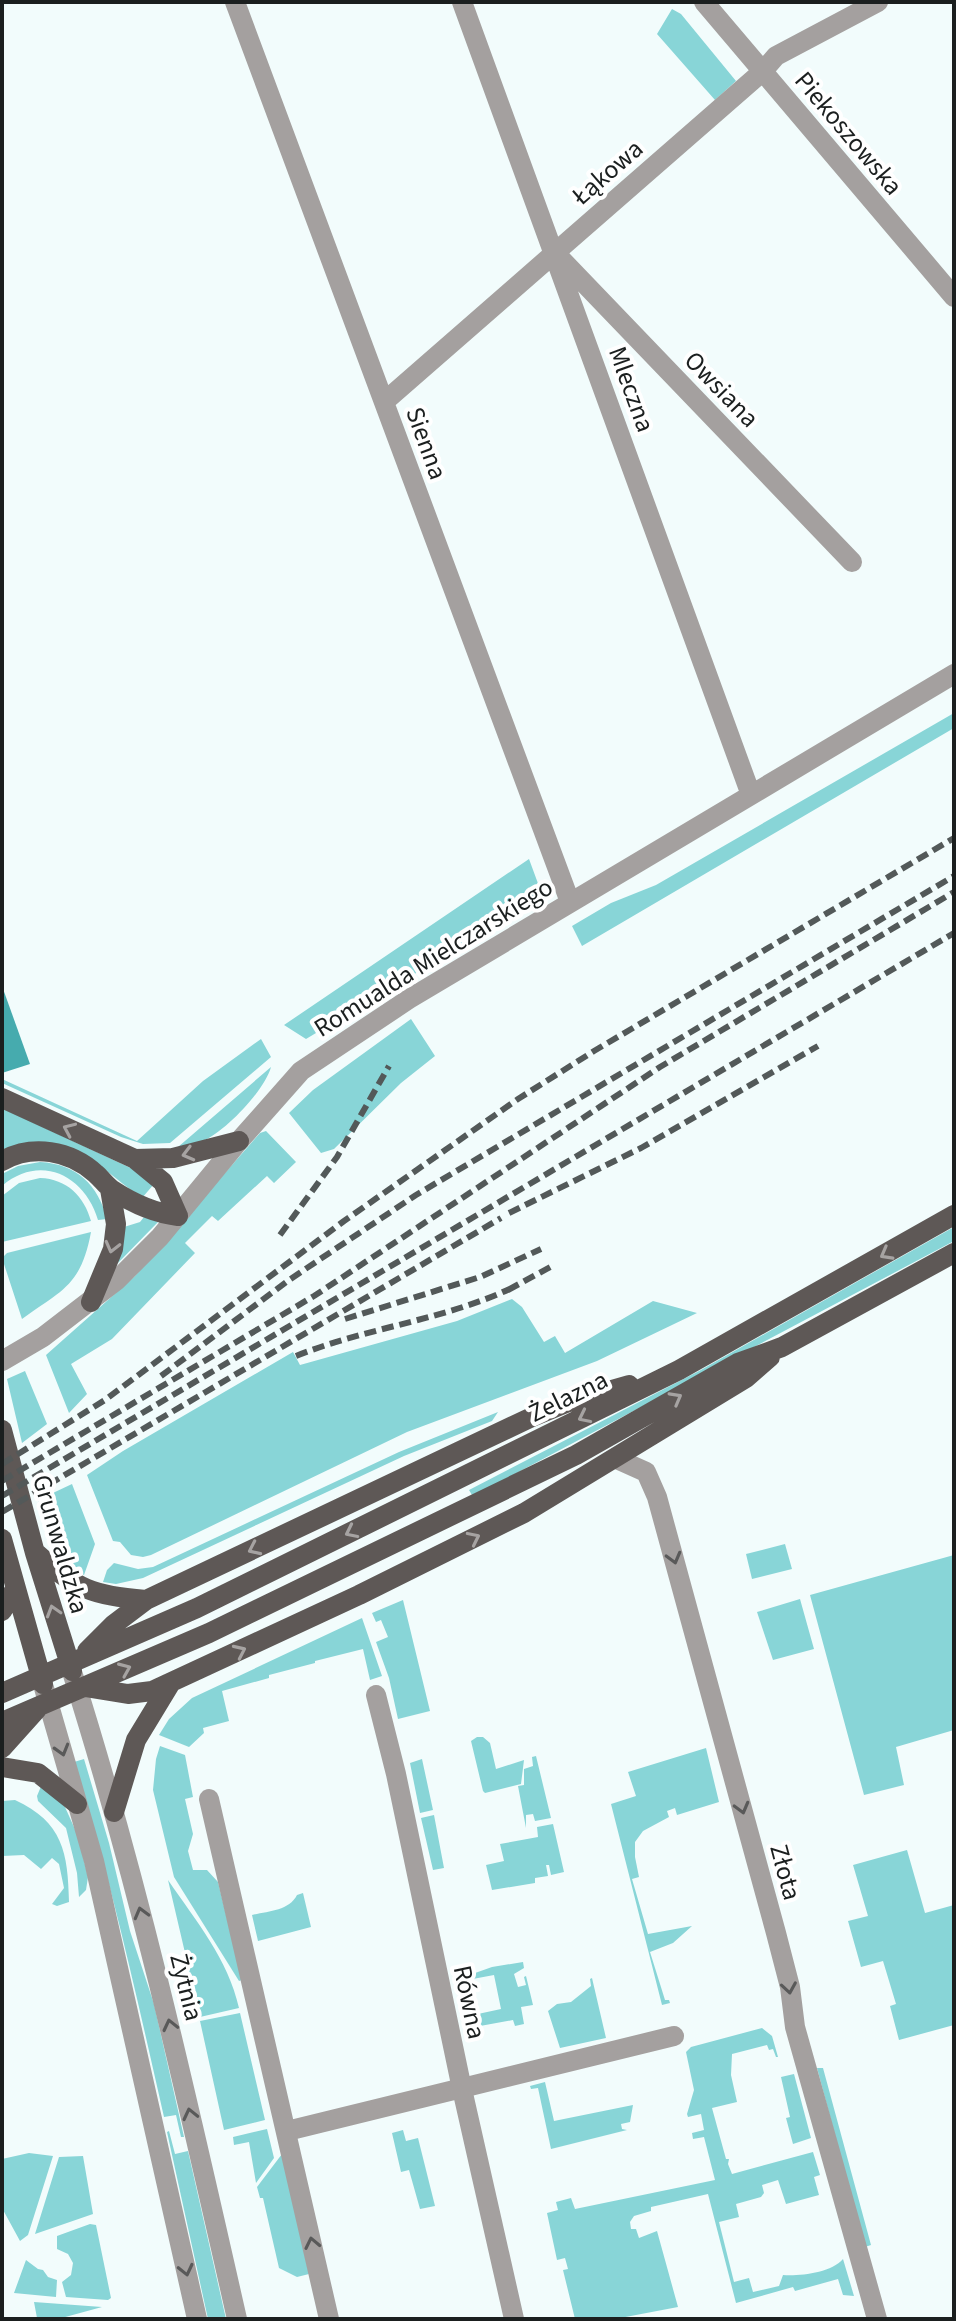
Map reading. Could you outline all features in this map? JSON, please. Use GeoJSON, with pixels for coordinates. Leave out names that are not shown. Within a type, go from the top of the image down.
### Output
{"type":"FeatureCollection","features":[{"type":"Feature","properties":{"kind":"main road"},"geometry":{"type":"LineString","coordinates":[[2,1098],[135,1159],[163,1182],[178,1216]]}},
{"type":"Feature","properties":{"kind":"main road"},"geometry":{"type":"LineString","coordinates":[[135,1159],[173,1158],[239,1141]]}},
{"type":"Feature","properties":{"kind":"main road"},"geometry":{"type":"LineString","coordinates":[[2,1161],[24,1152],[44,1151],[69,1157],[94,1171],[110,1189],[143,1208],[178,1216]]}},
{"type":"Feature","properties":{"kind":"main road"},"geometry":{"type":"LineString","coordinates":[[91,1302],[113,1249],[116,1224],[110,1189]]}},
{"type":"Feature","properties":{"kind":"main road","name":"Żelazna"},"geometry":{"type":"LineString","coordinates":[[2,1693],[197,1608],[679,1370],[954,1215]]}},
{"type":"Feature","properties":{"kind":"main road","name":"Żelazna"},"geometry":{"type":"LineString","coordinates":[[2,1722],[209,1633],[576,1455],[738,1363],[782,1347],[954,1253]]}},
{"type":"Feature","properties":{"kind":"main road"},"geometry":{"type":"LineString","coordinates":[[73,1675],[136,1694],[170,1684],[524,1513],[746,1378],[782,1347]]}},
{"type":"Feature","properties":{"kind":"main road"},"geometry":{"type":"LineString","coordinates":[[2,1682],[44,1687],[73,1675],[104,1633],[146,1600],[532,1417],[566,1403],[679,1370]]}},
{"type":"Feature","properties":{"kind":"main road","name":"Grunwaldzka"},"geometry":{"type":"LineString","coordinates":[[2,1430],[35,1553],[73,1675]]}},
{"type":"Feature","properties":{"kind":"main road"},"geometry":{"type":"LineString","coordinates":[[2,1539],[44,1687]]}},
{"type":"Feature","properties":{"kind":"main road"},"geometry":{"type":"LineString","coordinates":[[35,1553],[62,1577],[83,1589],[110,1597],[146,1600]]}},
{"type":"Feature","properties":{"kind":"main road"},"geometry":{"type":"LineString","coordinates":[[2,1611],[15,1589]]}},
{"type":"Feature","properties":{"kind":"main road"},"geometry":{"type":"LineString","coordinates":[[114,1812],[136,1740],[170,1684]]}},
{"type":"Feature","properties":{"kind":"main road"},"geometry":{"type":"LineString","coordinates":[[2,1748],[44,1687]]}},
{"type":"Feature","properties":{"kind":"main road"},"geometry":{"type":"LineString","coordinates":[[2,1767],[38,1773],[77,1804]]}},
{"type":"Feature","properties":{"kind":"street","name":"Sienna"},"geometry":{"type":"LineString","coordinates":[[235,2],[570,902]]}},
{"type":"Feature","properties":{"kind":"street","name":"Mleczna"},"geometry":{"type":"LineString","coordinates":[[462,2],[751,795]]}},
{"type":"Feature","properties":{"kind":"street","name":"Piekoszowska"},"geometry":{"type":"LineString","coordinates":[[704,2],[954,297]]}},
{"type":"Feature","properties":{"kind":"street","name":"Łąkowa"},"geometry":{"type":"LineString","coordinates":[[384,402],[763,71],[776,56],[878,2]]}},
{"type":"Feature","properties":{"kind":"street","name":"Owsiana"},"geometry":{"type":"LineString","coordinates":[[555,252],[852,562]]}},
{"type":"Feature","properties":{"kind":"street","name":"Romualda Mielczarskiego"},"geometry":{"type":"LineString","coordinates":[[2,1361],[43,1337],[125,1272],[178,1216],[301,1071],[409,999],[954,674]]}},
{"type":"Feature","properties":{"kind":"street","name":"Złota"},"geometry":{"type":"LineString","coordinates":[[617,1459],[646,1472],[657,1497],[782,1956],[795,2027],[877,2319]]}},
{"type":"Feature","properties":{"kind":"street","name":"Żytnia"},"geometry":{"type":"LineString","coordinates":[[73,1675],[161,1988],[237,2319]]}},
{"type":"Feature","properties":{"kind":"street"},"geometry":{"type":"LineString","coordinates":[[44,1687],[94,1861],[197,2319]]}},
{"type":"Feature","properties":{"kind":"street","name":"Równa"},"geometry":{"type":"LineString","coordinates":[[376,1695],[396,1774],[514,2319]]}},
{"type":"Feature","properties":{"kind":"street"},"geometry":{"type":"LineString","coordinates":[[209,1799],[329,2319]]}},
{"type":"Feature","properties":{"kind":"street"},"geometry":{"type":"LineString","coordinates":[[287,2131],[674,2036]]}},
{"type":"Feature","properties":{"kind":"shaded area"},"geometry":{"type":"Polygon","coordinates":[[[672,9],[681,14],[736,81],[715,100],[657,34],[672,9]]]}},
{"type":"Feature","properties":{"kind":"shaded area"},"geometry":{"type":"Polygon","coordinates":[[[954,713],[954,728],[582,946],[572,926],[611,903],[656,885],[954,713]]]}},
{"type":"Feature","properties":{"kind":"shaded area"},"geometry":{"type":"Polygon","coordinates":[[[529,859],[543,897],[306,1039],[284,1025],[529,859]]]}},
{"type":"Feature","properties":{"kind":"shaded area"},"geometry":{"type":"Polygon","coordinates":[[[2,986],[30,1064],[2,1073],[2,986]]]}},
{"type":"Feature","properties":{"kind":"shaded area"},"geometry":{"type":"Polygon","coordinates":[[[411,1019],[435,1056],[401,1083],[334,1149],[321,1153],[289,1113],[313,1090],[411,1019]]]}},
{"type":"Feature","properties":{"kind":"shaded area"},"geometry":{"type":"Polygon","coordinates":[[[261,1039],[271,1057],[170,1143],[143,1144],[121,1137],[2,1083],[2,1079],[137,1141],[203,1081],[261,1039]]]}},
{"type":"Feature","properties":{"kind":"shaded area"},"geometry":{"type":"Polygon","coordinates":[[[271,1067],[253,1098],[222,1129],[203,1141],[178,1147],[271,1067]]]}},
{"type":"Feature","properties":{"kind":"shaded area"},"geometry":{"type":"Polygon","coordinates":[[[2,1108],[135,1170],[154,1184],[142,1198],[93,1161],[63,1145],[45,1142],[2,1150],[2,1108]]]}},
{"type":"Feature","properties":{"kind":"shaded area"},"geometry":{"type":"Polygon","coordinates":[[[266,1131],[296,1162],[274,1183],[267,1176],[218,1221],[212,1216],[185,1243],[195,1253],[112,1339],[71,1364],[87,1394],[69,1413],[46,1355],[135,1276],[260,1133],[266,1131]]]}},
{"type":"Feature","properties":{"kind":"shaded area"},"geometry":{"type":"Polygon","coordinates":[[[40,1162],[65,1167],[84,1178],[98,1196],[107,1219],[98,1220],[83,1191],[60,1174],[32,1171],[2,1186],[2,1174],[18,1166],[40,1162]]]}},
{"type":"Feature","properties":{"kind":"shaded area"},"geometry":{"type":"Polygon","coordinates":[[[50,1179],[73,1190],[84,1204],[91,1221],[2,1242],[2,1196],[19,1183],[50,1179]]]}},
{"type":"Feature","properties":{"kind":"shaded area"},"geometry":{"type":"Polygon","coordinates":[[[144,1217],[158,1222],[118,1263],[124,1227],[140,1222],[144,1217]]]}},
{"type":"Feature","properties":{"kind":"shaded area"},"geometry":{"type":"Polygon","coordinates":[[[954,1227],[954,1241],[494,1485],[472,1495],[469,1490],[699,1371],[954,1227]]]}},
{"type":"Feature","properties":{"kind":"shaded area"},"geometry":{"type":"Polygon","coordinates":[[[91,1232],[82,1264],[68,1285],[22,1319],[2,1258],[7,1253],[91,1232]]]}},
{"type":"Feature","properties":{"kind":"shaded area"},"geometry":{"type":"Polygon","coordinates":[[[512,1299],[522,1307],[544,1342],[555,1336],[565,1353],[653,1301],[697,1313],[597,1361],[407,1432],[151,1555],[131,1555],[120,1542],[113,1541],[87,1475],[123,1451],[293,1352],[300,1365],[457,1321],[512,1299]]]}},
{"type":"Feature","properties":{"kind":"shaded area"},"geometry":{"type":"Polygon","coordinates":[[[25,1371],[47,1424],[22,1443],[7,1379],[25,1371]]]}},
{"type":"Feature","properties":{"kind":"shaded area"},"geometry":{"type":"Polygon","coordinates":[[[498,1412],[492,1421],[404,1456],[143,1578],[116,1584],[103,1582],[107,1570],[114,1563],[138,1569],[153,1567],[399,1452],[498,1412]]]}},
{"type":"Feature","properties":{"kind":"shaded area"},"geometry":{"type":"Polygon","coordinates":[[[72,1484],[95,1544],[84,1575],[59,1552],[38,1500],[72,1484]]]}},
{"type":"Feature","properties":{"kind":"shaded area"},"geometry":{"type":"Polygon","coordinates":[[[785,1544],[792,1569],[752,1579],[746,1554],[785,1544]]]}},
{"type":"Feature","properties":{"kind":"shaded area"},"geometry":{"type":"Polygon","coordinates":[[[954,1555],[954,1730],[896,1747],[904,1785],[864,1795],[810,1595],[954,1555]]]}},
{"type":"Feature","properties":{"kind":"shaded area"},"geometry":{"type":"Polygon","coordinates":[[[800,1599],[814,1649],[773,1660],[757,1612],[800,1599]]]}},
{"type":"Feature","properties":{"kind":"shaded area"},"geometry":{"type":"Polygon","coordinates":[[[403,1600],[430,1711],[398,1719],[389,1678],[376,1642],[388,1637],[381,1620],[376,1622],[372,1613],[403,1600]]]}},
{"type":"Feature","properties":{"kind":"shaded area"},"geometry":{"type":"Polygon","coordinates":[[[362,1618],[382,1676],[370,1680],[363,1649],[315,1661],[222,1691],[229,1721],[203,1728],[204,1733],[189,1747],[159,1735],[169,1719],[192,1698],[362,1618]]]}},
{"type":"Feature","properties":{"kind":"shaded area"},"geometry":{"type":"Polygon","coordinates":[[[483,1737],[490,1743],[496,1769],[524,1760],[521,1784],[483,1791],[471,1741],[483,1737]]]}},
{"type":"Feature","properties":{"kind":"shaded area"},"geometry":{"type":"Polygon","coordinates":[[[160,1746],[185,1755],[193,1797],[185,1799],[193,1834],[188,1851],[193,1870],[207,1870],[218,1882],[242,1980],[239,1981],[174,1877],[153,1790],[160,1746]]]}},
{"type":"Feature","properties":{"kind":"shaded area"},"geometry":{"type":"Polygon","coordinates":[[[706,1748],[719,1802],[677,1815],[675,1808],[667,1811],[669,1817],[643,1831],[635,1842],[639,1877],[632,1879],[648,1934],[692,1926],[673,1943],[650,1952],[665,2000],[670,2003],[662,2005],[611,1804],[636,1796],[628,1772],[706,1748]]]}},
{"type":"Feature","properties":{"kind":"shaded area"},"geometry":{"type":"Polygon","coordinates":[[[536,1756],[551,1818],[535,1821],[533,1814],[526,1815],[526,1828],[518,1786],[524,1785],[524,1769],[533,1766],[532,1757],[536,1756]]]}},
{"type":"Feature","properties":{"kind":"shaded area"},"geometry":{"type":"Polygon","coordinates":[[[84,1759],[109,1843],[130,1931],[154,2004],[184,2137],[181,2137],[176,2115],[164,2117],[112,1894],[74,1762],[84,1759]]]}},
{"type":"Feature","properties":{"kind":"shaded area"},"geometry":{"type":"Polygon","coordinates":[[[422,1759],[433,1810],[420,1813],[410,1763],[422,1759]]]}},
{"type":"Feature","properties":{"kind":"shaded area"},"geometry":{"type":"Polygon","coordinates":[[[42,1784],[65,1807],[78,1836],[88,1877],[86,1890],[79,1897],[77,1873],[66,1828],[38,1801],[42,1784]]]}},
{"type":"Feature","properties":{"kind":"shaded area"},"geometry":{"type":"Polygon","coordinates":[[[15,1800],[44,1818],[60,1841],[67,1868],[69,1902],[57,1906],[52,1904],[64,1888],[59,1864],[52,1858],[41,1869],[24,1855],[2,1856],[2,1801],[15,1800]]]}},
{"type":"Feature","properties":{"kind":"shaded area"},"geometry":{"type":"Polygon","coordinates":[[[434,1815],[444,1868],[433,1870],[421,1818],[434,1815]]]}},
{"type":"Feature","properties":{"kind":"shaded area"},"geometry":{"type":"Polygon","coordinates":[[[553,1824],[564,1872],[551,1875],[549,1865],[546,1865],[548,1876],[535,1878],[535,1883],[492,1890],[486,1865],[504,1861],[500,1844],[538,1837],[537,1827],[553,1824]]]}},
{"type":"Feature","properties":{"kind":"shaded area"},"geometry":{"type":"Polygon","coordinates":[[[907,1850],[925,1913],[954,1905],[954,2025],[899,2040],[890,2006],[896,2004],[883,1961],[861,1967],[848,1921],[868,1916],[853,1865],[907,1850]]]}},
{"type":"Feature","properties":{"kind":"shaded area"},"geometry":{"type":"Polygon","coordinates":[[[168,1880],[219,1957],[239,2008],[200,2017],[168,1880]]]}},
{"type":"Feature","properties":{"kind":"shaded area"},"geometry":{"type":"Polygon","coordinates":[[[303,1893],[311,1927],[258,1941],[252,1915],[283,1907],[303,1893]]]}},
{"type":"Feature","properties":{"kind":"shaded area"},"geometry":{"type":"Polygon","coordinates":[[[523,1962],[524,1968],[514,1974],[518,1987],[526,1985],[526,1976],[533,2005],[521,2007],[524,2024],[515,2026],[513,2020],[480,2026],[478,2030],[468,2032],[464,2017],[501,2009],[494,1975],[462,1981],[461,1978],[492,1967],[523,1962]]]}},
{"type":"Feature","properties":{"kind":"shaded area"},"geometry":{"type":"Polygon","coordinates":[[[592,1978],[606,2038],[560,2048],[548,2011],[557,2004],[571,2002],[591,1986],[592,1978]]]}},
{"type":"Feature","properties":{"kind":"shaded area"},"geometry":{"type":"Polygon","coordinates":[[[240,2013],[265,2120],[224,2130],[200,2021],[240,2013]]]}},
{"type":"Feature","properties":{"kind":"shaded area"},"geometry":{"type":"Polygon","coordinates":[[[762,2028],[772,2036],[778,2057],[767,2045],[732,2054],[731,2075],[737,2102],[712,2108],[726,2159],[729,2159],[732,2174],[813,2152],[820,2175],[814,2177],[819,2195],[786,2204],[778,2180],[762,2185],[764,2193],[761,2197],[736,2204],[739,2217],[719,2222],[734,2282],[749,2278],[753,2292],[779,2286],[783,2275],[807,2274],[831,2268],[843,2259],[854,2296],[843,2295],[838,2279],[795,2291],[793,2287],[736,2303],[708,2194],[651,2207],[651,2211],[634,2216],[630,2222],[631,2229],[636,2229],[639,2238],[657,2231],[678,2307],[615,2319],[575,2319],[563,2270],[568,2269],[565,2258],[557,2260],[547,2213],[558,2210],[556,2202],[571,2198],[575,2209],[715,2180],[704,2137],[693,2139],[692,2133],[704,2130],[701,2114],[688,2117],[687,2114],[694,2090],[686,2052],[691,2047],[762,2028]]]}},
{"type":"Feature","properties":{"kind":"shaded area"},"geometry":{"type":"Polygon","coordinates":[[[817,2068],[823,2068],[871,2245],[865,2247],[817,2068]]]}},
{"type":"Feature","properties":{"kind":"shaded area"},"geometry":{"type":"Polygon","coordinates":[[[794,2074],[811,2138],[793,2144],[781,2077],[794,2074]]]}},
{"type":"Feature","properties":{"kind":"shaded area"},"geometry":{"type":"Polygon","coordinates":[[[545,2082],[554,2121],[633,2105],[630,2122],[621,2124],[622,2129],[627,2130],[551,2149],[538,2088],[531,2089],[530,2086],[545,2082]]]}},
{"type":"Feature","properties":{"kind":"shaded area"},"geometry":{"type":"Polygon","coordinates":[[[267,2129],[274,2158],[256,2183],[249,2142],[234,2145],[233,2137],[267,2129]]]}},
{"type":"Feature","properties":{"kind":"shaded area"},"geometry":{"type":"Polygon","coordinates":[[[403,2130],[406,2141],[418,2138],[435,2206],[420,2209],[409,2170],[401,2172],[392,2133],[403,2130]]]}},
{"type":"Feature","properties":{"kind":"shaded area"},"geometry":{"type":"Polygon","coordinates":[[[169,2131],[175,2154],[188,2151],[226,2319],[208,2319],[169,2131]]]}},
{"type":"Feature","properties":{"kind":"shaded area"},"geometry":{"type":"Polygon","coordinates":[[[29,2153],[53,2156],[28,2235],[20,2241],[2,2208],[2,2159],[29,2153]]]}},
{"type":"Feature","properties":{"kind":"shaded area"},"geometry":{"type":"Polygon","coordinates":[[[282,2154],[309,2274],[297,2277],[279,2268],[263,2198],[260,2198],[257,2187],[282,2154]]]}},
{"type":"Feature","properties":{"kind":"shaded area"},"geometry":{"type":"Polygon","coordinates":[[[83,2156],[93,2214],[35,2234],[59,2157],[83,2156]]]}},
{"type":"Feature","properties":{"kind":"shaded area"},"geometry":{"type":"Polygon","coordinates":[[[90,2224],[96,2225],[111,2298],[108,2300],[66,2297],[62,2282],[71,2275],[73,2263],[68,2254],[57,2249],[57,2236],[90,2224]]]}},
{"type":"Feature","properties":{"kind":"shaded area"},"geometry":{"type":"Polygon","coordinates":[[[26,2260],[57,2280],[56,2297],[14,2293],[26,2260]]]}},
{"type":"Feature","properties":{"kind":"shaded area"},"geometry":{"type":"Polygon","coordinates":[[[34,2302],[102,2307],[58,2319],[34,2319],[37,2318],[34,2302]]]}},
{"type":"Feature","properties":{"kind":"railway"},"geometry":{"type":"LineString","coordinates":[[2,1464],[105,1400],[344,1221],[518,1099],[954,838]]}},
{"type":"Feature","properties":{"kind":"railway"},"geometry":{"type":"LineString","coordinates":[[161,1376],[289,1280],[416,1195],[954,876]]}},
{"type":"Feature","properties":{"kind":"railway"},"geometry":{"type":"LineString","coordinates":[[2,1481],[314,1296],[660,1067],[954,892]]}},
{"type":"Feature","properties":{"kind":"railway"},"geometry":{"type":"LineString","coordinates":[[2,1496],[954,933]]}},
{"type":"Feature","properties":{"kind":"railway"},"geometry":{"type":"LineString","coordinates":[[509,1213],[641,1148],[818,1046]]}},
{"type":"Feature","properties":{"kind":"railway"},"geometry":{"type":"LineString","coordinates":[[280,1235],[337,1157],[389,1066]]}},
{"type":"Feature","properties":{"kind":"railway"},"geometry":{"type":"LineString","coordinates":[[2,1512],[501,1218]]}},
{"type":"Feature","properties":{"kind":"railway"},"geometry":{"type":"LineString","coordinates":[[345,1319],[480,1277],[541,1249]]}},
{"type":"Feature","properties":{"kind":"railway"},"geometry":{"type":"LineString","coordinates":[[508,1290],[552,1266]]}},
{"type":"Feature","properties":{"kind":"railway"},"geometry":{"type":"LineString","coordinates":[[296,1356],[462,1307],[516,1286]]}}]}
